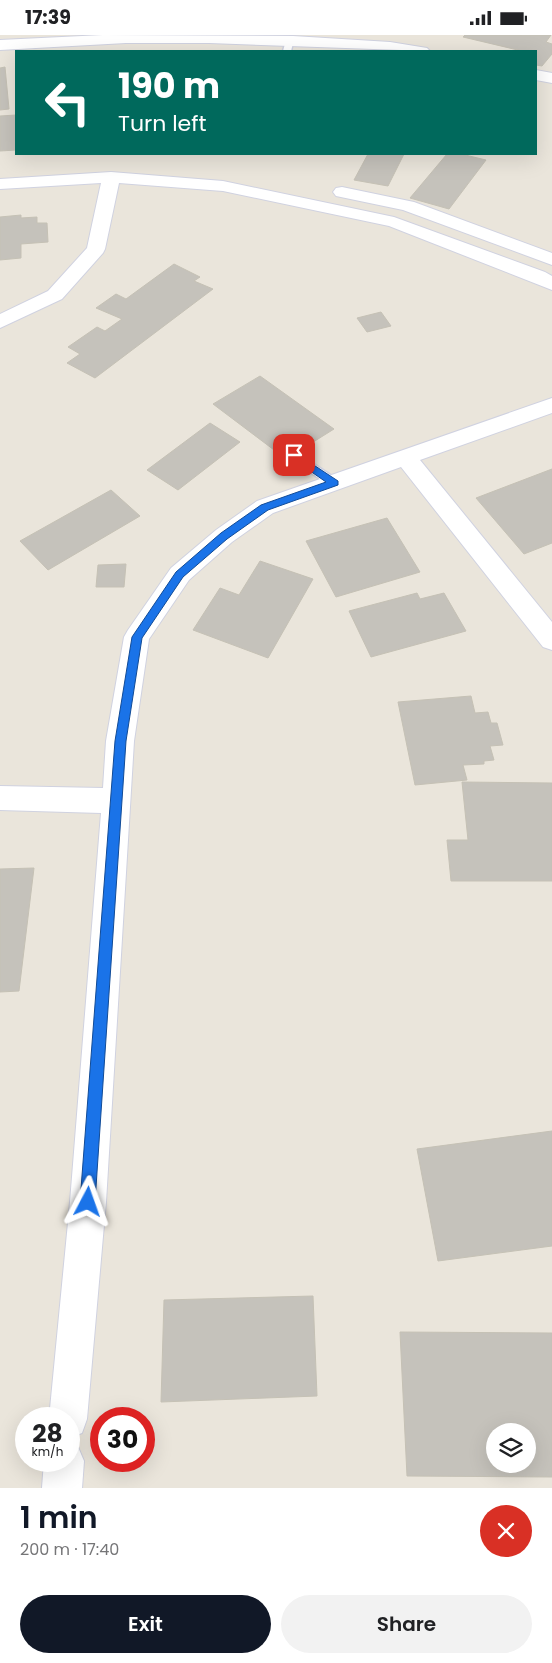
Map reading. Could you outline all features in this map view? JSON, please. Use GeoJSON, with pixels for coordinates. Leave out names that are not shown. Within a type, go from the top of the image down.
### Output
{"type":"FeatureCollection","features":[{"type":"Feature","properties":{"kind":"street"},"geometry":{"type":"LineString","coordinates":[[0,45],[114,37],[417,50],[421,35]]}},
{"type":"Feature","properties":{"kind":"street"},"geometry":{"type":"LineString","coordinates":[[537,75],[552,78]]}},
{"type":"Feature","properties":{"kind":"street"},"geometry":{"type":"LineString","coordinates":[[0,167],[114,169],[223,186],[394,222],[552,284]]}},
{"type":"Feature","properties":{"kind":"street"},"geometry":{"type":"LineString","coordinates":[[0,184],[114,169]]}},
{"type":"Feature","properties":{"kind":"street"},"geometry":{"type":"LineString","coordinates":[[0,322],[55,295],[96,249],[114,169]]}},
{"type":"Feature","properties":{"kind":"street"},"geometry":{"type":"LineString","coordinates":[[330,189],[408,205],[552,259]]}},
{"type":"Feature","properties":{"kind":"street"},"geometry":{"type":"LineString","coordinates":[[69,1407],[88,1202],[120,741],[137,637],[180,574],[224,536],[265,507],[552,405]]}},
{"type":"Feature","properties":{"kind":"street"},"geometry":{"type":"LineString","coordinates":[[406,458],[552,640]]}},
{"type":"Feature","properties":{"kind":"street"},"geometry":{"type":"LineString","coordinates":[[0,798],[116,801]]}},
{"type":"Feature","properties":{"kind":"street"},"geometry":{"type":"LineString","coordinates":[[62,1488],[63,1472]]}},
{"type":"Feature","properties":{"kind":"lane"},"geometry":{"type":"LineString","coordinates":[[294,455],[334,483]]}},
{"type":"Feature","properties":{"kind":"building"},"geometry":{"type":"Polygon","coordinates":[[[465,35],[551,35],[546,42],[552,44],[552,54],[542,66],[537,65],[537,50],[518,50],[463,37],[465,35]]]}},
{"type":"Feature","properties":{"kind":"building"},"geometry":{"type":"Polygon","coordinates":[[[5,67],[9,109],[0,110],[0,68],[5,67]]]}},
{"type":"Feature","properties":{"kind":"building"},"geometry":{"type":"Polygon","coordinates":[[[15,115],[15,150],[0,151],[0,116],[15,115]]]}},
{"type":"Feature","properties":{"kind":"building"},"geometry":{"type":"Polygon","coordinates":[[[367,155],[404,155],[388,186],[354,180],[367,155]]]}},
{"type":"Feature","properties":{"kind":"building"},"geometry":{"type":"Polygon","coordinates":[[[446,155],[465,155],[486,160],[449,209],[410,198],[446,155]]]}},
{"type":"Feature","properties":{"kind":"building"},"geometry":{"type":"Polygon","coordinates":[[[21,215],[21,218],[37,217],[37,223],[47,223],[48,242],[21,244],[21,258],[0,260],[0,217],[21,215]]]}},
{"type":"Feature","properties":{"kind":"building"},"geometry":{"type":"Polygon","coordinates":[[[174,264],[200,277],[194,281],[213,289],[95,378],[67,363],[80,354],[68,347],[97,327],[105,331],[122,319],[96,308],[116,294],[126,299],[174,264]]]}},
{"type":"Feature","properties":{"kind":"building"},"geometry":{"type":"Polygon","coordinates":[[[381,312],[391,326],[367,332],[357,318],[381,312]]]}},
{"type":"Feature","properties":{"kind":"building"},"geometry":{"type":"Polygon","coordinates":[[[260,376],[334,429],[286,459],[213,404],[260,376]]]}},
{"type":"Feature","properties":{"kind":"building"},"geometry":{"type":"Polygon","coordinates":[[[210,423],[240,442],[178,490],[147,470],[210,423]]]}},
{"type":"Feature","properties":{"kind":"building"},"geometry":{"type":"Polygon","coordinates":[[[552,469],[552,543],[524,554],[476,498],[552,469]]]}},
{"type":"Feature","properties":{"kind":"building"},"geometry":{"type":"Polygon","coordinates":[[[111,490],[140,516],[48,570],[20,541],[111,490]]]}},
{"type":"Feature","properties":{"kind":"building"},"geometry":{"type":"Polygon","coordinates":[[[387,518],[420,572],[336,597],[306,541],[387,518]]]}},
{"type":"Feature","properties":{"kind":"building"},"geometry":{"type":"Polygon","coordinates":[[[260,561],[313,579],[268,658],[193,630],[220,588],[239,595],[260,561]]]}},
{"type":"Feature","properties":{"kind":"building"},"geometry":{"type":"Polygon","coordinates":[[[126,564],[124,587],[96,587],[98,565],[126,564]]]}},
{"type":"Feature","properties":{"kind":"building"},"geometry":{"type":"Polygon","coordinates":[[[417,593],[420,599],[444,593],[466,631],[371,657],[349,611],[417,593]]]}},
{"type":"Feature","properties":{"kind":"building"},"geometry":{"type":"Polygon","coordinates":[[[471,696],[475,713],[488,712],[491,723],[497,723],[503,745],[490,746],[494,760],[484,761],[484,764],[463,765],[467,780],[415,785],[398,702],[471,696]]]}},
{"type":"Feature","properties":{"kind":"building"},"geometry":{"type":"Polygon","coordinates":[[[462,782],[552,783],[552,881],[451,881],[447,840],[468,840],[462,782]]]}},
{"type":"Feature","properties":{"kind":"building"},"geometry":{"type":"Polygon","coordinates":[[[34,868],[19,991],[0,992],[0,869],[34,868]]]}},
{"type":"Feature","properties":{"kind":"building"},"geometry":{"type":"Polygon","coordinates":[[[552,1131],[552,1246],[438,1261],[417,1149],[552,1131]]]}},
{"type":"Feature","properties":{"kind":"building"},"geometry":{"type":"Polygon","coordinates":[[[313,1296],[317,1396],[161,1402],[164,1300],[313,1296]]]}},
{"type":"Feature","properties":{"kind":"building"},"geometry":{"type":"Polygon","coordinates":[[[400,1332],[552,1333],[552,1477],[407,1476],[400,1332]]]}},
{"type":"Feature","properties":{"kind":"route"},"geometry":{"type":"LineString","coordinates":[[88,1202],[120,741],[137,637],[180,574],[224,536],[265,507],[334,483],[294,455]]}}]}
